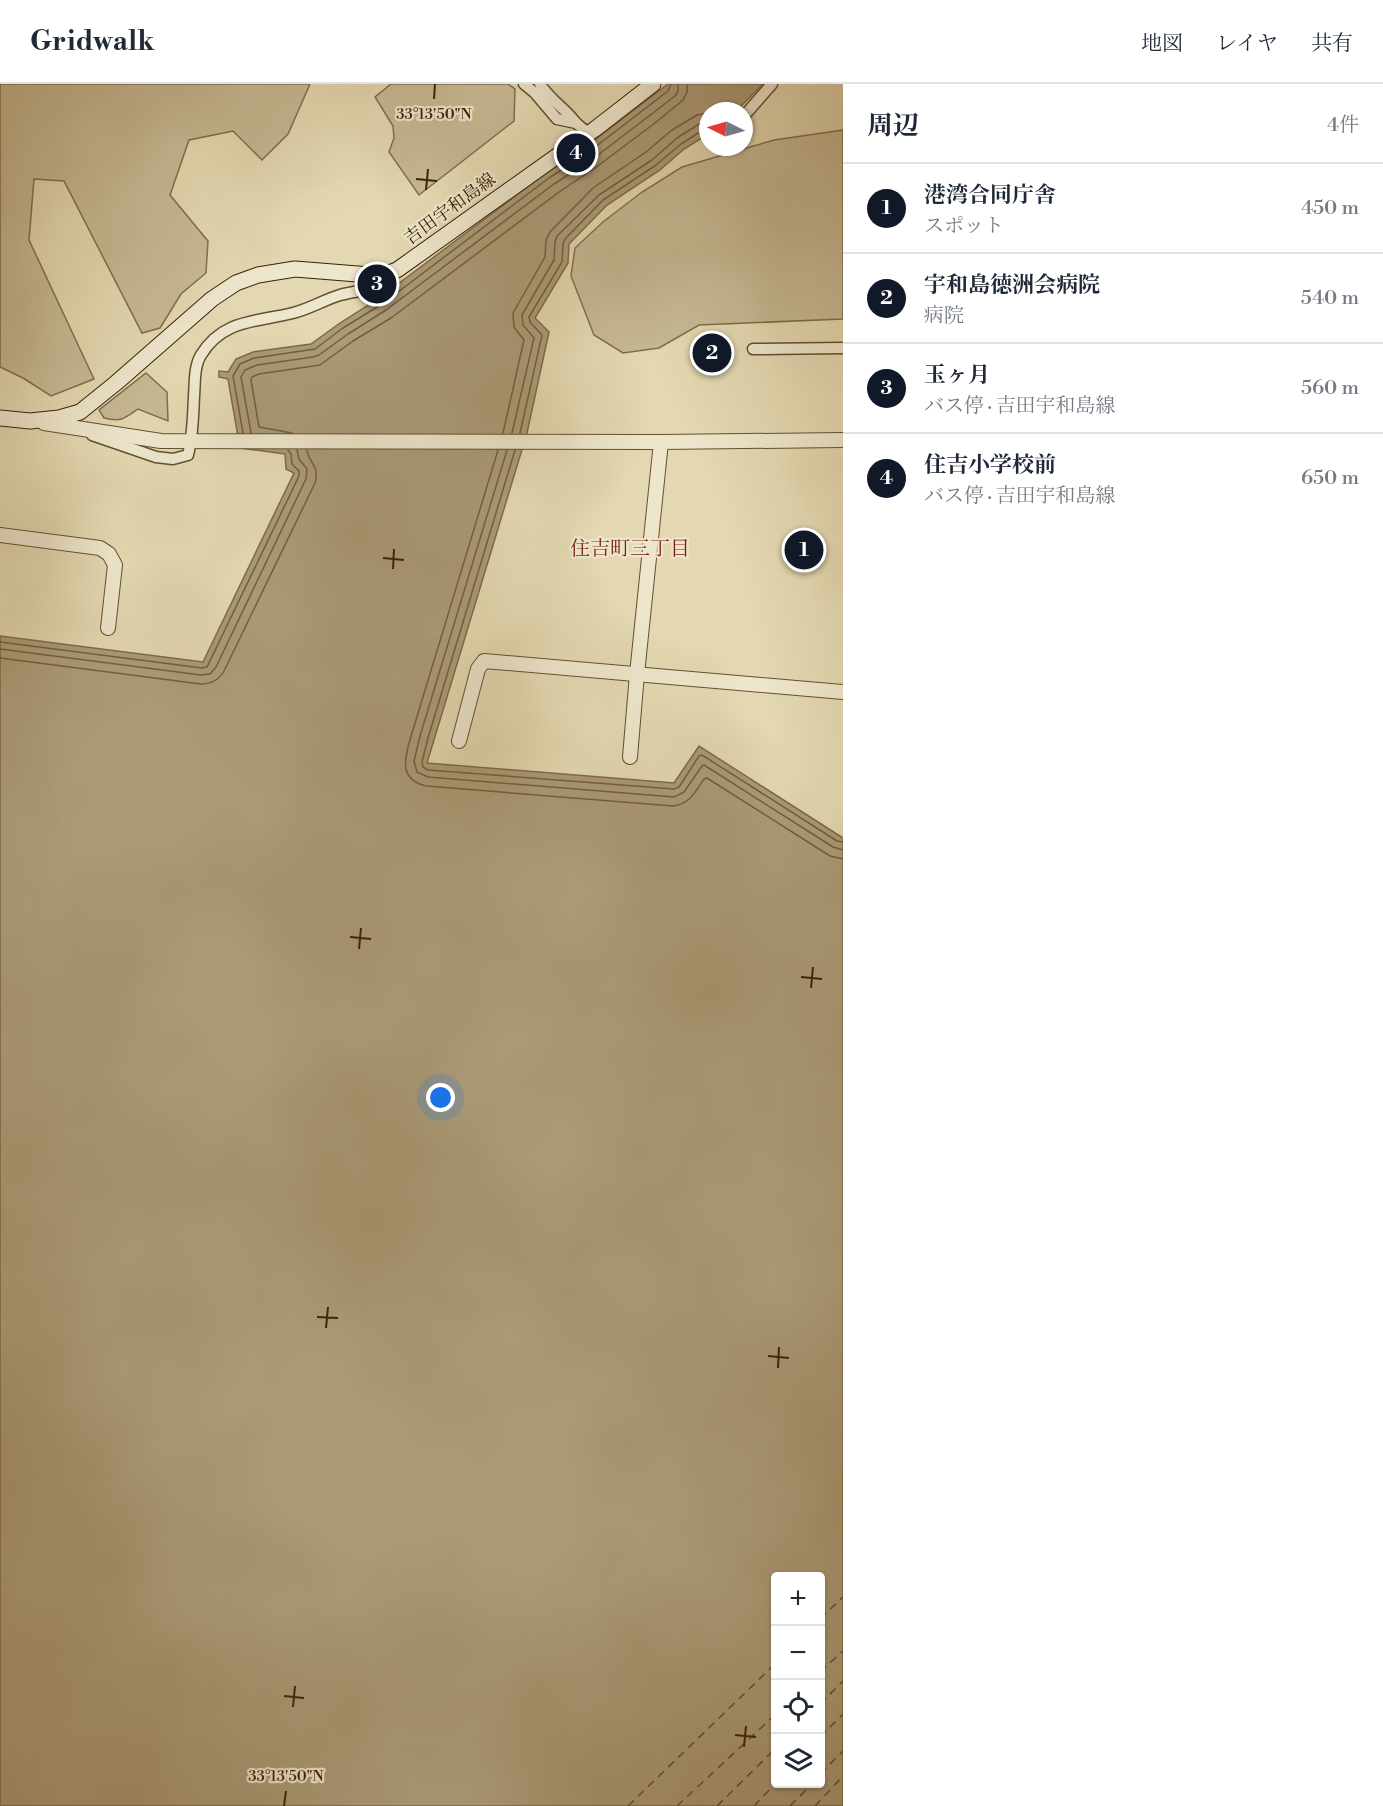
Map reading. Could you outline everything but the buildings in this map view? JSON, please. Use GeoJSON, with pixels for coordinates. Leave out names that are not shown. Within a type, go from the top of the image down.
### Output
{"type":"FeatureCollection","features":[{"type":"Feature","properties":{"kind":"main road","name":"吉田宇和島線"},"geometry":{"type":"LineString","coordinates":[[0,418],[30,421],[59,418],[80,412],[212,299],[236,283],[258,275],[295,268],[370,275],[393,272],[417,258],[582,128],[653,84]]}},
{"type":"Feature","properties":{"kind":"street"},"geometry":{"type":"LineString","coordinates":[[524,84],[535,93],[557,119],[582,128]]}},
{"type":"Feature","properties":{"kind":"street"},"geometry":{"type":"LineString","coordinates":[[540,84],[547,95],[582,128]]}},
{"type":"Feature","properties":{"kind":"street"},"geometry":{"type":"LineString","coordinates":[[753,106],[772,84]]}},
{"type":"Feature","properties":{"kind":"street"},"geometry":{"type":"LineString","coordinates":[[59,418],[77,429],[156,457],[173,459],[188,455],[195,376],[200,357],[215,338],[234,326],[255,319],[294,313],[343,294],[369,289],[384,282],[393,272]]}},
{"type":"Feature","properties":{"kind":"street"},"geometry":{"type":"LineString","coordinates":[[753,349],[843,348]]}},
{"type":"Feature","properties":{"kind":"street"},"geometry":{"type":"LineString","coordinates":[[30,421],[161,441],[843,440]]}},
{"type":"Feature","properties":{"kind":"street"},"geometry":{"type":"LineString","coordinates":[[630,757],[661,442]]}},
{"type":"Feature","properties":{"kind":"street"},"geometry":{"type":"LineString","coordinates":[[0,535],[100,549],[109,554],[115,564],[108,628]]}},
{"type":"Feature","properties":{"kind":"street"},"geometry":{"type":"LineString","coordinates":[[459,741],[478,669],[484,662],[843,692]]}},
{"type":"Feature","properties":{"kind":"shaded area"},"geometry":{"type":"Polygon","coordinates":[[[0,84],[310,84],[288,134],[262,160],[233,131],[189,140],[170,195],[208,241],[206,273],[181,294],[160,328],[142,333],[64,181],[34,179],[29,240],[94,379],[51,396],[23,378],[0,367],[0,84]]]}},
{"type":"Feature","properties":{"kind":"shaded area"},"geometry":{"type":"Polygon","coordinates":[[[391,84],[508,84],[515,89],[514,121],[419,195],[389,152],[394,138],[393,126],[375,97],[391,84]]]}},
{"type":"Feature","properties":{"kind":"shaded area"},"geometry":{"type":"Polygon","coordinates":[[[843,130],[843,319],[699,325],[659,348],[623,353],[594,335],[571,276],[575,248],[603,222],[642,192],[682,167],[719,156],[753,156],[753,146],[774,140],[843,130]]]}},
{"type":"Feature","properties":{"kind":"shaded area"},"geometry":{"type":"Polygon","coordinates":[[[146,373],[167,392],[168,421],[138,409],[122,419],[104,418],[99,410],[146,373]]]}},
{"type":"Feature","properties":{"kind":"water"},"geometry":{"type":"Polygon","coordinates":[[[668,84],[763,84],[745,102],[699,102],[699,140],[684,149],[660,170],[607,205],[569,244],[568,263],[535,318],[549,332],[527,433],[427,763],[674,783],[699,746],[843,838],[843,1806],[0,1806],[0,636],[203,662],[294,473],[286,469],[285,454],[240,448],[228,379],[219,377],[219,371],[228,372],[236,359],[253,352],[311,344],[378,299],[546,173],[582,150],[668,84]]]}},
{"type":"Feature","properties":{"kind":"ferry route"},"geometry":{"type":"LineString","coordinates":[[825,1614],[843,1597]]}},
{"type":"Feature","properties":{"kind":"ferry route"},"geometry":{"type":"LineString","coordinates":[[825,1667],[843,1651]]}},
{"type":"Feature","properties":{"kind":"ferry route"},"geometry":{"type":"LineString","coordinates":[[628,1806],[771,1668]]}},
{"type":"Feature","properties":{"kind":"ferry route"},"geometry":{"type":"LineString","coordinates":[[825,1699],[843,1681]]}},
{"type":"Feature","properties":{"kind":"ferry route"},"geometry":{"type":"LineString","coordinates":[[823,1734],[843,1714]]}},
{"type":"Feature","properties":{"kind":"ferry route"},"geometry":{"type":"LineString","coordinates":[[677,1806],[771,1719]]}},
{"type":"Feature","properties":{"kind":"ferry route"},"geometry":{"type":"LineString","coordinates":[[825,1769],[843,1751]]}},
{"type":"Feature","properties":{"kind":"ferry route"},"geometry":{"type":"LineString","coordinates":[[717,1806],[771,1753]]}},
{"type":"Feature","properties":{"kind":"ferry route"},"geometry":{"type":"LineString","coordinates":[[815,1806],[843,1776]]}},
{"type":"Feature","properties":{"kind":"ferry route"},"geometry":{"type":"LineString","coordinates":[[754,1806],[771,1788]]}},
{"type":"Feature","properties":{"kind":"ferry route"},"geometry":{"type":"LineString","coordinates":[[790,1806],[808,1788]]}},
{"type":"Feature","properties":{"kind":"place","name":"住吉小学校前"},"geometry":{"type":"Point","coordinates":[576,153]}},
{"type":"Feature","properties":{"kind":"place","name":"玉ヶ月"},"geometry":{"type":"Point","coordinates":[377,284]}},
{"type":"Feature","properties":{"kind":"place","name":"宇和島徳洲会病院"},"geometry":{"type":"Point","coordinates":[712,353]}},
{"type":"Feature","properties":{"kind":"place","name":"港湾合同庁舎"},"geometry":{"type":"Point","coordinates":[804,550]}},
{"type":"Feature","properties":{"kind":"district","name":"住吉町三丁目"},"geometry":{"type":"Point","coordinates":[630,549]}}]}
